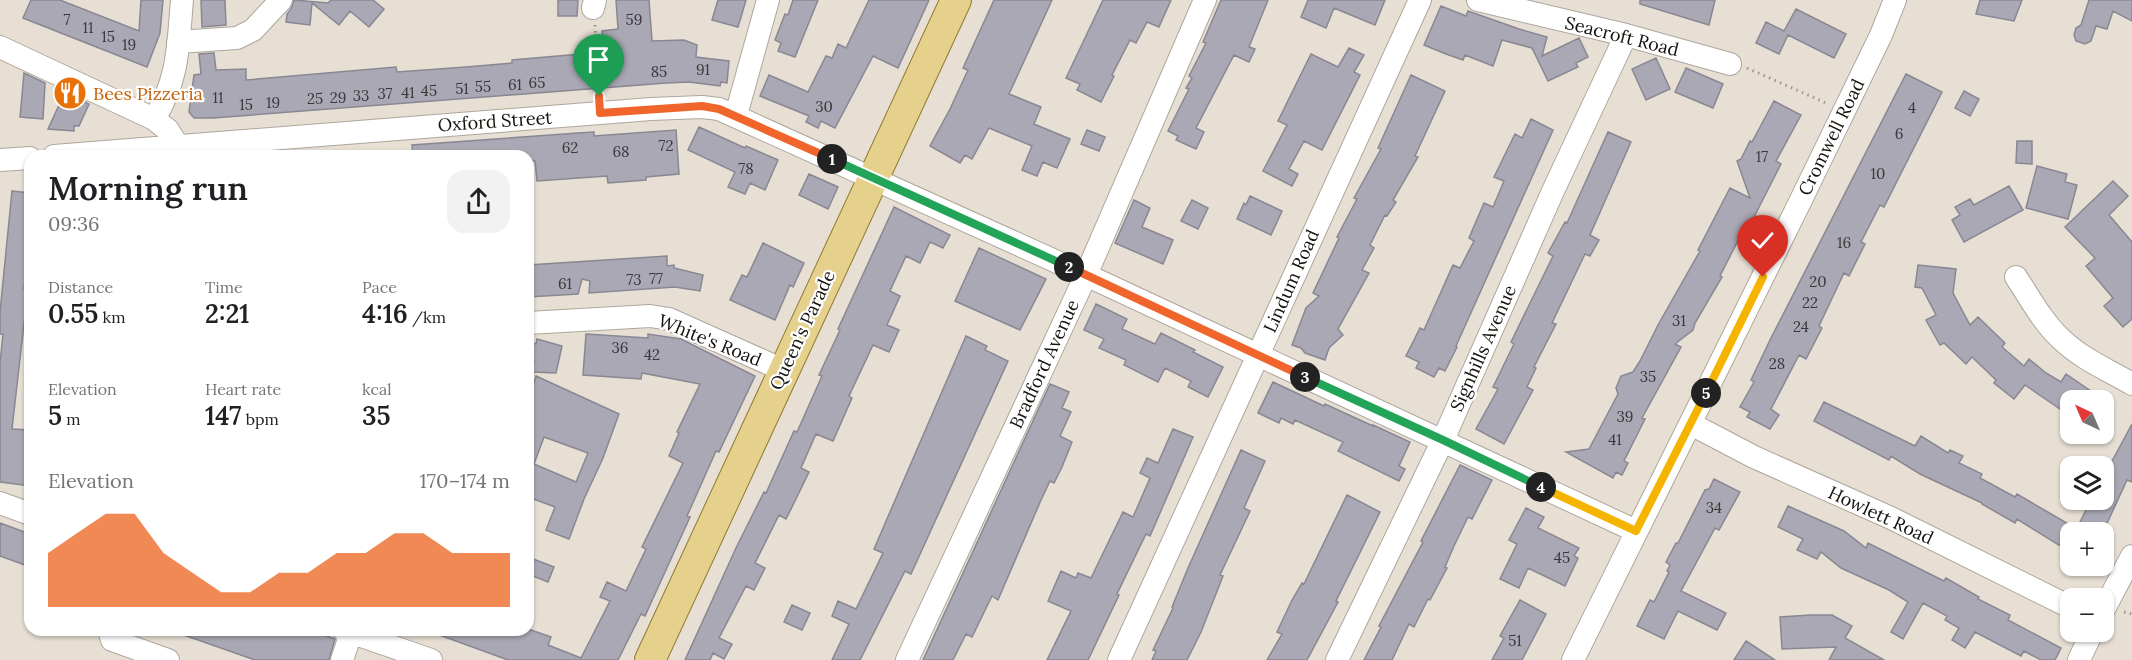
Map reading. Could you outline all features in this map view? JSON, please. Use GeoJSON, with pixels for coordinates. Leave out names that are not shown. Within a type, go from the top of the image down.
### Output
{"type":"FeatureCollection","features":[{"type":"Feature","properties":{"kind":"main road","name":"Queen's Parade"},"geometry":{"type":"LineString","coordinates":[[650,660],[956,0]]}},
{"type":"Feature","properties":{"kind":"street"},"geometry":{"type":"LineString","coordinates":[[154,119],[166,100],[173,79],[182,0]]}},
{"type":"Feature","properties":{"kind":"street"},"geometry":{"type":"LineString","coordinates":[[178,42],[237,38],[253,30],[281,0]]}},
{"type":"Feature","properties":{"kind":"street"},"geometry":{"type":"LineString","coordinates":[[736,115],[768,0]]}},
{"type":"Feature","properties":{"kind":"street","name":"Bradford Avenue"},"geometry":{"type":"LineString","coordinates":[[907,660],[1086,275],[1205,0]]}},
{"type":"Feature","properties":{"kind":"street","name":"Lindum Road"},"geometry":{"type":"LineString","coordinates":[[1119,660],[1420,0]]}},
{"type":"Feature","properties":{"kind":"street","name":"Seacroft Road"},"geometry":{"type":"LineString","coordinates":[[1478,0],[1626,35],[1730,64]]}},
{"type":"Feature","properties":{"kind":"street","name":"Cromwell Road"},"geometry":{"type":"LineString","coordinates":[[1573,660],[1844,112],[1895,0]]}},
{"type":"Feature","properties":{"kind":"street","name":"Signhills Avenue"},"geometry":{"type":"LineString","coordinates":[[1337,660],[1443,440],[1553,191],[1626,35]]}},
{"type":"Feature","properties":{"kind":"street"},"geometry":{"type":"LineString","coordinates":[[0,47],[154,119],[168,130],[178,146]]}},
{"type":"Feature","properties":{"kind":"street","name":"Oxford Street"},"geometry":{"type":"LineString","coordinates":[[153,150],[178,146],[600,113],[702,106],[719,109],[1086,275],[1636,531]]}},
{"type":"Feature","properties":{"kind":"street"},"geometry":{"type":"LineString","coordinates":[[0,160],[24,158]]}},
{"type":"Feature","properties":{"kind":"street"},"geometry":{"type":"LineString","coordinates":[[2016,278],[2043,319],[2062,340],[2085,357],[2132,384]]}},
{"type":"Feature","properties":{"kind":"street","name":"White's Road"},"geometry":{"type":"LineString","coordinates":[[534,323],[650,316],[669,319],[783,370]]}},
{"type":"Feature","properties":{"kind":"street","name":"Howlett Road"},"geometry":{"type":"LineString","coordinates":[[1690,424],[1754,457],[1891,518],[2060,602]]}},
{"type":"Feature","properties":{"kind":"street"},"geometry":{"type":"LineString","coordinates":[[0,503],[24,512]]}},
{"type":"Feature","properties":{"kind":"street"},"geometry":{"type":"LineString","coordinates":[[2114,590],[2132,556]]}},
{"type":"Feature","properties":{"kind":"street"},"geometry":{"type":"LineString","coordinates":[[111,636],[112,640],[168,660]]}},
{"type":"Feature","properties":{"kind":"street"},"geometry":{"type":"LineString","coordinates":[[342,660],[348,636]]}},
{"type":"Feature","properties":{"kind":"street"},"geometry":{"type":"LineString","coordinates":[[363,636],[430,660]]}},
{"type":"Feature","properties":{"kind":"street"},"geometry":{"type":"LineString","coordinates":[[2079,660],[2087,642]]}},
{"type":"Feature","properties":{"kind":"path"},"geometry":{"type":"LineString","coordinates":[[594,4],[600,113]]}},
{"type":"Feature","properties":{"kind":"path"},"geometry":{"type":"LineString","coordinates":[[1730,64],[1754,70],[1844,112]]}},
{"type":"Feature","properties":{"kind":"building"},"geometry":{"type":"Polygon","coordinates":[[[31,0],[60,0],[139,31],[141,0],[163,0],[160,33],[147,67],[23,18],[31,0]]]}},
{"type":"Feature","properties":{"kind":"building"},"geometry":{"type":"Polygon","coordinates":[[[201,0],[225,0],[226,25],[202,27],[201,0]]]}},
{"type":"Feature","properties":{"kind":"building"},"geometry":{"type":"Polygon","coordinates":[[[294,0],[328,3],[331,0],[373,0],[384,9],[369,27],[350,11],[339,25],[312,3],[310,25],[286,22],[294,0]]]}},
{"type":"Feature","properties":{"kind":"building"},"geometry":{"type":"Polygon","coordinates":[[[558,0],[578,0],[577,16],[558,16],[558,0]]]}},
{"type":"Feature","properties":{"kind":"building"},"geometry":{"type":"Polygon","coordinates":[[[616,0],[649,0],[652,41],[684,40],[697,45],[696,57],[729,61],[727,83],[721,82],[720,86],[689,82],[666,83],[213,118],[194,118],[189,112],[194,75],[201,74],[199,54],[214,53],[216,70],[246,69],[246,80],[396,67],[397,72],[466,67],[512,63],[512,60],[604,52],[602,31],[618,29],[616,0]]]}},
{"type":"Feature","properties":{"kind":"building"},"geometry":{"type":"Polygon","coordinates":[[[718,0],[746,0],[738,27],[712,20],[718,0]]]}},
{"type":"Feature","properties":{"kind":"building"},"geometry":{"type":"Polygon","coordinates":[[[793,0],[818,0],[795,57],[778,51],[781,43],[775,40],[793,0]]]}},
{"type":"Feature","properties":{"kind":"building"},"geometry":{"type":"Polygon","coordinates":[[[869,0],[929,0],[898,68],[873,56],[835,128],[821,121],[818,128],[806,122],[809,116],[760,96],[769,75],[808,92],[826,56],[832,58],[838,44],[846,48],[869,0]]]}},
{"type":"Feature","properties":{"kind":"building"},"geometry":{"type":"Polygon","coordinates":[[[994,0],[1052,0],[1009,94],[1041,107],[1034,124],[1070,139],[1057,168],[1043,162],[1037,176],[1022,170],[1032,146],[989,128],[972,159],[965,155],[960,163],[930,146],[968,70],[963,68],[994,0]]]}},
{"type":"Feature","properties":{"kind":"building"},"geometry":{"type":"Polygon","coordinates":[[[1103,0],[1171,0],[1159,27],[1147,22],[1136,43],[1130,40],[1101,102],[1077,90],[1080,84],[1066,78],[1103,0]]]}},
{"type":"Feature","properties":{"kind":"building"},"geometry":{"type":"Polygon","coordinates":[[[1221,0],[1268,0],[1249,47],[1255,49],[1249,62],[1234,55],[1196,128],[1204,132],[1196,149],[1176,140],[1178,136],[1168,131],[1189,89],[1186,88],[1192,78],[1189,76],[1206,43],[1203,42],[1221,0]]]}},
{"type":"Feature","properties":{"kind":"building"},"geometry":{"type":"Polygon","coordinates":[[[1308,0],[1385,0],[1375,25],[1334,8],[1326,28],[1301,17],[1308,0]]]}},
{"type":"Feature","properties":{"kind":"building"},"geometry":{"type":"Polygon","coordinates":[[[1640,0],[1715,0],[1709,25],[1640,4],[1640,0]]]}},
{"type":"Feature","properties":{"kind":"building"},"geometry":{"type":"Polygon","coordinates":[[[1980,0],[2022,0],[2014,21],[1976,14],[1980,0]]]}},
{"type":"Feature","properties":{"kind":"building"},"geometry":{"type":"Polygon","coordinates":[[[2089,0],[2132,0],[2132,21],[2113,11],[2107,29],[2096,26],[2091,41],[2085,44],[2076,41],[2074,35],[2076,28],[2081,25],[2089,0]]]}},
{"type":"Feature","properties":{"kind":"building"},"geometry":{"type":"Polygon","coordinates":[[[1441,6],[1466,16],[1468,11],[1547,37],[1542,56],[1579,38],[1588,57],[1576,63],[1578,67],[1548,81],[1532,48],[1502,40],[1493,66],[1465,55],[1463,60],[1424,45],[1441,6]]]}},
{"type":"Feature","properties":{"kind":"building"},"geometry":{"type":"Polygon","coordinates":[[[1796,9],[1846,34],[1834,58],[1788,35],[1779,54],[1756,43],[1766,22],[1784,31],[1796,9]]]}},
{"type":"Feature","properties":{"kind":"building"},"geometry":{"type":"Polygon","coordinates":[[[1349,48],[1364,55],[1354,72],[1360,75],[1322,150],[1304,141],[1289,169],[1298,174],[1292,186],[1263,171],[1287,125],[1278,121],[1311,54],[1338,67],[1349,48]]]}},
{"type":"Feature","properties":{"kind":"building"},"geometry":{"type":"Polygon","coordinates":[[[1656,58],[1670,89],[1646,100],[1632,69],[1656,58]]]}},
{"type":"Feature","properties":{"kind":"building"},"geometry":{"type":"Polygon","coordinates":[[[1686,68],[1723,84],[1713,108],[1675,92],[1686,68]]]}},
{"type":"Feature","properties":{"kind":"building"},"geometry":{"type":"Polygon","coordinates":[[[24,73],[45,83],[43,119],[20,117],[24,73]]]}},
{"type":"Feature","properties":{"kind":"building"},"geometry":{"type":"Polygon","coordinates":[[[1906,74],[1942,92],[1884,207],[1880,205],[1861,242],[1865,244],[1849,276],[1844,273],[1819,326],[1822,328],[1806,359],[1799,355],[1771,409],[1779,415],[1770,429],[1747,417],[1750,412],[1740,407],[1754,382],[1751,380],[1770,340],[1906,74]]]}},
{"type":"Feature","properties":{"kind":"building"},"geometry":{"type":"Polygon","coordinates":[[[1411,75],[1445,91],[1415,156],[1418,157],[1393,200],[1396,202],[1387,216],[1385,215],[1370,245],[1374,248],[1362,270],[1369,273],[1338,329],[1343,335],[1329,348],[1325,360],[1305,353],[1301,348],[1292,345],[1306,308],[1319,296],[1313,293],[1339,238],[1337,237],[1357,199],[1354,198],[1381,149],[1378,148],[1411,75]]]}},
{"type":"Feature","properties":{"kind":"building"},"geometry":{"type":"Polygon","coordinates":[[[1964,91],[1979,99],[1970,116],[1955,108],[1964,91]]]}},
{"type":"Feature","properties":{"kind":"building"},"geometry":{"type":"Polygon","coordinates":[[[65,92],[89,104],[79,126],[74,126],[74,131],[48,129],[65,92]]]}},
{"type":"Feature","properties":{"kind":"building"},"geometry":{"type":"Polygon","coordinates":[[[1774,101],[1801,115],[1776,161],[1781,164],[1751,223],[1748,221],[1720,276],[1722,277],[1693,330],[1675,344],[1681,347],[1642,418],[1645,419],[1624,461],[1628,463],[1622,475],[1616,472],[1613,478],[1566,452],[1589,449],[1618,394],[1616,388],[1621,376],[1633,372],[1640,361],[1700,251],[1698,250],[1730,188],[1750,198],[1737,161],[1741,159],[1750,141],[1752,142],[1774,101]]]}},
{"type":"Feature","properties":{"kind":"building"},"geometry":{"type":"Polygon","coordinates":[[[1531,119],[1553,130],[1457,347],[1445,371],[1439,368],[1434,377],[1416,368],[1419,362],[1406,356],[1420,328],[1424,330],[1453,265],[1460,268],[1474,241],[1469,238],[1484,203],[1493,207],[1504,181],[1494,177],[1515,134],[1522,138],[1531,119]]]}},
{"type":"Feature","properties":{"kind":"building"},"geometry":{"type":"Polygon","coordinates":[[[699,127],[778,160],[765,190],[750,183],[745,194],[728,187],[735,172],[688,150],[699,127]]]}},
{"type":"Feature","properties":{"kind":"building"},"geometry":{"type":"Polygon","coordinates":[[[676,130],[679,174],[646,177],[646,180],[608,183],[607,176],[537,181],[534,150],[412,150],[412,145],[594,132],[594,136],[676,130]]]}},
{"type":"Feature","properties":{"kind":"building"},"geometry":{"type":"Polygon","coordinates":[[[1087,130],[1105,137],[1099,151],[1081,144],[1087,130]]]}},
{"type":"Feature","properties":{"kind":"building"},"geometry":{"type":"Polygon","coordinates":[[[1608,132],[1631,142],[1590,235],[1599,240],[1590,256],[1585,254],[1552,323],[1556,324],[1534,367],[1536,368],[1527,387],[1533,390],[1504,444],[1476,429],[1498,389],[1493,387],[1514,344],[1511,342],[1553,256],[1548,253],[1565,222],[1567,223],[1608,132]]]}},
{"type":"Feature","properties":{"kind":"building"},"geometry":{"type":"Polygon","coordinates":[[[2017,141],[2032,141],[2032,164],[2016,163],[2017,141]]]}},
{"type":"Feature","properties":{"kind":"building"},"geometry":{"type":"Polygon","coordinates":[[[2037,166],[2067,174],[2065,182],[2077,185],[2068,219],[2026,208],[2037,166]]]}},
{"type":"Feature","properties":{"kind":"building"},"geometry":{"type":"Polygon","coordinates":[[[809,174],[838,187],[828,209],[799,195],[809,174]]]}},
{"type":"Feature","properties":{"kind":"building"},"geometry":{"type":"Polygon","coordinates":[[[2113,181],[2128,196],[2109,215],[2132,242],[2132,319],[2123,327],[2104,306],[2113,298],[2086,266],[2095,258],[2065,227],[2113,181]]]}},
{"type":"Feature","properties":{"kind":"building"},"geometry":{"type":"Polygon","coordinates":[[[2009,186],[2023,210],[1964,242],[1952,220],[1960,215],[1955,207],[1970,199],[1974,205],[2009,186]]]}},
{"type":"Feature","properties":{"kind":"building"},"geometry":{"type":"Polygon","coordinates":[[[12,191],[24,192],[24,324],[12,429],[24,430],[24,485],[0,482],[0,363],[3,334],[0,334],[0,312],[12,191]]]}},
{"type":"Feature","properties":{"kind":"building"},"geometry":{"type":"Polygon","coordinates":[[[1250,196],[1282,211],[1271,235],[1237,219],[1250,196]]]}},
{"type":"Feature","properties":{"kind":"building"},"geometry":{"type":"Polygon","coordinates":[[[1134,200],[1150,208],[1142,227],[1173,240],[1163,264],[1115,243],[1134,200]]]}},
{"type":"Feature","properties":{"kind":"building"},"geometry":{"type":"Polygon","coordinates":[[[1192,200],[1208,208],[1198,229],[1181,221],[1192,200]]]}},
{"type":"Feature","properties":{"kind":"building"},"geometry":{"type":"Polygon","coordinates":[[[894,207],[950,235],[943,248],[930,242],[920,263],[906,256],[890,291],[900,296],[887,325],[899,330],[889,352],[873,345],[849,396],[852,398],[833,441],[816,434],[801,468],[809,472],[786,519],[779,515],[755,563],[765,568],[754,590],[746,586],[719,638],[732,644],[724,659],[713,653],[710,660],[685,660],[736,548],[764,492],[766,493],[794,431],[797,432],[822,376],[819,375],[840,330],[838,329],[894,207]]]}},
{"type":"Feature","properties":{"kind":"building"},"geometry":{"type":"Polygon","coordinates":[[[763,243],[804,263],[793,287],[790,285],[775,320],[730,300],[742,275],[747,277],[763,243]]]}},
{"type":"Feature","properties":{"kind":"building"},"geometry":{"type":"Polygon","coordinates":[[[979,248],[1046,279],[1020,330],[955,301],[979,248]]]}},
{"type":"Feature","properties":{"kind":"building"},"geometry":{"type":"Polygon","coordinates":[[[667,256],[667,266],[674,265],[674,268],[703,275],[700,291],[675,287],[589,293],[590,281],[582,279],[578,294],[534,297],[534,265],[667,256]]]}},
{"type":"Feature","properties":{"kind":"building"},"geometry":{"type":"Polygon","coordinates":[[[1918,265],[1956,269],[1953,293],[1970,325],[1978,317],[2005,343],[2002,347],[2024,366],[2029,359],[2061,382],[2066,374],[2089,390],[2060,390],[2060,409],[2025,385],[2014,399],[1994,383],[1996,380],[1972,357],[1966,364],[1944,343],[1940,345],[1926,320],[1936,315],[1922,288],[1915,287],[1918,265]]]}},
{"type":"Feature","properties":{"kind":"building"},"geometry":{"type":"Polygon","coordinates":[[[1096,304],[1127,319],[1122,329],[1155,344],[1161,333],[1223,367],[1208,397],[1188,387],[1191,381],[1165,368],[1158,382],[1124,365],[1126,360],[1099,348],[1104,339],[1084,330],[1096,304]]]}},
{"type":"Feature","properties":{"kind":"building"},"geometry":{"type":"Polygon","coordinates":[[[586,334],[648,338],[648,334],[681,339],[755,376],[719,452],[716,451],[687,516],[690,517],[645,616],[641,614],[618,660],[508,660],[442,636],[534,636],[534,631],[551,637],[548,645],[581,658],[610,601],[600,597],[607,582],[626,591],[646,549],[642,547],[683,463],[669,456],[679,433],[677,432],[700,384],[642,373],[641,379],[583,375],[586,334]]]}},
{"type":"Feature","properties":{"kind":"building"},"geometry":{"type":"Polygon","coordinates":[[[966,336],[987,346],[985,350],[1008,361],[911,574],[905,571],[860,660],[832,660],[849,624],[832,616],[838,601],[856,609],[883,553],[874,549],[966,336]]]}},
{"type":"Feature","properties":{"kind":"building"},"geometry":{"type":"Polygon","coordinates":[[[537,339],[562,346],[556,373],[534,372],[534,343],[536,344],[537,339]]]}},
{"type":"Feature","properties":{"kind":"building"},"geometry":{"type":"Polygon","coordinates":[[[536,376],[619,414],[569,539],[546,530],[555,507],[534,499],[534,464],[534,382],[536,376]],[[544,437],[534,464],[576,482],[588,453],[544,437]]]}},
{"type":"Feature","properties":{"kind":"building"},"geometry":{"type":"Polygon","coordinates":[[[1273,382],[1410,442],[1399,466],[1405,469],[1399,481],[1338,451],[1343,442],[1295,420],[1293,424],[1281,418],[1279,423],[1258,413],[1273,382]]]}},
{"type":"Feature","properties":{"kind":"building"},"geometry":{"type":"Polygon","coordinates":[[[1050,384],[1069,392],[1062,408],[1071,412],[1060,436],[1072,442],[1062,467],[1054,483],[1050,481],[998,600],[992,596],[972,637],[966,634],[953,660],[923,660],[1050,384]]]}},
{"type":"Feature","properties":{"kind":"building"},"geometry":{"type":"Polygon","coordinates":[[[1824,402],[1915,446],[1921,436],[1948,453],[1950,450],[1963,456],[1959,463],[1982,474],[1980,478],[2015,497],[2017,494],[2065,522],[2060,522],[2060,546],[2017,519],[2015,523],[1982,503],[1920,474],[1891,456],[1889,460],[1814,421],[1824,402]]]}},
{"type":"Feature","properties":{"kind":"building"},"geometry":{"type":"Polygon","coordinates":[[[2132,424],[2132,482],[2127,480],[2114,508],[2114,457],[2132,424]]]}},
{"type":"Feature","properties":{"kind":"building"},"geometry":{"type":"Polygon","coordinates":[[[1173,429],[1193,437],[1150,536],[1146,534],[1088,660],[1047,660],[1071,611],[1048,601],[1061,571],[1076,578],[1078,573],[1091,578],[1123,512],[1133,517],[1150,478],[1140,473],[1147,458],[1158,463],[1173,429]]]}},
{"type":"Feature","properties":{"kind":"building"},"geometry":{"type":"Polygon","coordinates":[[[1241,450],[1265,461],[1244,508],[1250,511],[1220,575],[1223,576],[1201,632],[1187,660],[1152,660],[1156,651],[1153,650],[1241,450]]]}},
{"type":"Feature","properties":{"kind":"building"},"geometry":{"type":"Polygon","coordinates":[[[1460,465],[1492,480],[1472,519],[1468,517],[1445,567],[1447,568],[1430,600],[1428,599],[1414,627],[1409,624],[1392,660],[1364,660],[1381,627],[1379,626],[1460,465]]]}},
{"type":"Feature","properties":{"kind":"building"},"geometry":{"type":"Polygon","coordinates":[[[1714,479],[1740,492],[1719,530],[1715,528],[1681,591],[1726,613],[1717,630],[1678,611],[1664,639],[1637,626],[1650,600],[1654,602],[1669,572],[1667,571],[1670,565],[1666,562],[1705,490],[1709,489],[1714,479]]]}},
{"type":"Feature","properties":{"kind":"building"},"geometry":{"type":"Polygon","coordinates":[[[1347,495],[1380,512],[1336,601],[1338,602],[1307,660],[1267,660],[1282,634],[1277,632],[1292,600],[1302,583],[1304,584],[1347,495]]]}},
{"type":"Feature","properties":{"kind":"building"},"geometry":{"type":"Polygon","coordinates":[[[1788,506],[1844,531],[1866,548],[1868,543],[1944,581],[1946,578],[1979,597],[1978,599],[2010,615],[2008,620],[2061,648],[2055,660],[2041,660],[2024,651],[2021,656],[1975,632],[1965,648],[1952,640],[1959,628],[1945,620],[1947,616],[1923,603],[1903,639],[1891,632],[1908,602],[1889,590],[1841,568],[1821,552],[1817,559],[1797,550],[1803,539],[1778,527],[1788,506]]]}},
{"type":"Feature","properties":{"kind":"building"},"geometry":{"type":"Polygon","coordinates":[[[1526,508],[1544,517],[1538,528],[1579,548],[1574,556],[1578,558],[1565,586],[1528,568],[1519,588],[1500,579],[1517,544],[1509,540],[1526,508]]]}},
{"type":"Feature","properties":{"kind":"building"},"geometry":{"type":"Polygon","coordinates":[[[2086,510],[2113,510],[2108,522],[2080,522],[2086,510]]]}},
{"type":"Feature","properties":{"kind":"building"},"geometry":{"type":"Polygon","coordinates":[[[0,523],[24,532],[24,565],[0,556],[0,523]]]}},
{"type":"Feature","properties":{"kind":"building"},"geometry":{"type":"Polygon","coordinates":[[[534,559],[554,567],[548,582],[534,576],[534,559]]]}},
{"type":"Feature","properties":{"kind":"building"},"geometry":{"type":"Polygon","coordinates":[[[1520,600],[1546,614],[1522,660],[1492,660],[1504,638],[1500,636],[1520,600]]]}},
{"type":"Feature","properties":{"kind":"building"},"geometry":{"type":"Polygon","coordinates":[[[792,605],[810,613],[802,630],[784,622],[792,605]]]}},
{"type":"Feature","properties":{"kind":"building"},"geometry":{"type":"Polygon","coordinates":[[[1832,615],[1852,626],[1845,638],[1884,660],[1829,660],[1836,647],[1782,649],[1780,617],[1832,615]]]}},
{"type":"Feature","properties":{"kind":"building"},"geometry":{"type":"Polygon","coordinates":[[[186,636],[326,636],[335,639],[329,660],[255,660],[186,636]]]}},
{"type":"Feature","properties":{"kind":"building"},"geometry":{"type":"Polygon","coordinates":[[[1746,641],[1775,660],[1734,660],[1746,641]]]}},
{"type":"Feature","properties":{"kind":"place","name":"Bees Pizzeria"},"geometry":{"type":"Point","coordinates":[70,93]}},
{"type":"Feature","properties":{"kind":"route"},"geometry":{"type":"LineString","coordinates":[[599,96],[600,113],[702,106],[736,115],[1636,531],[1763,277]]}}]}
